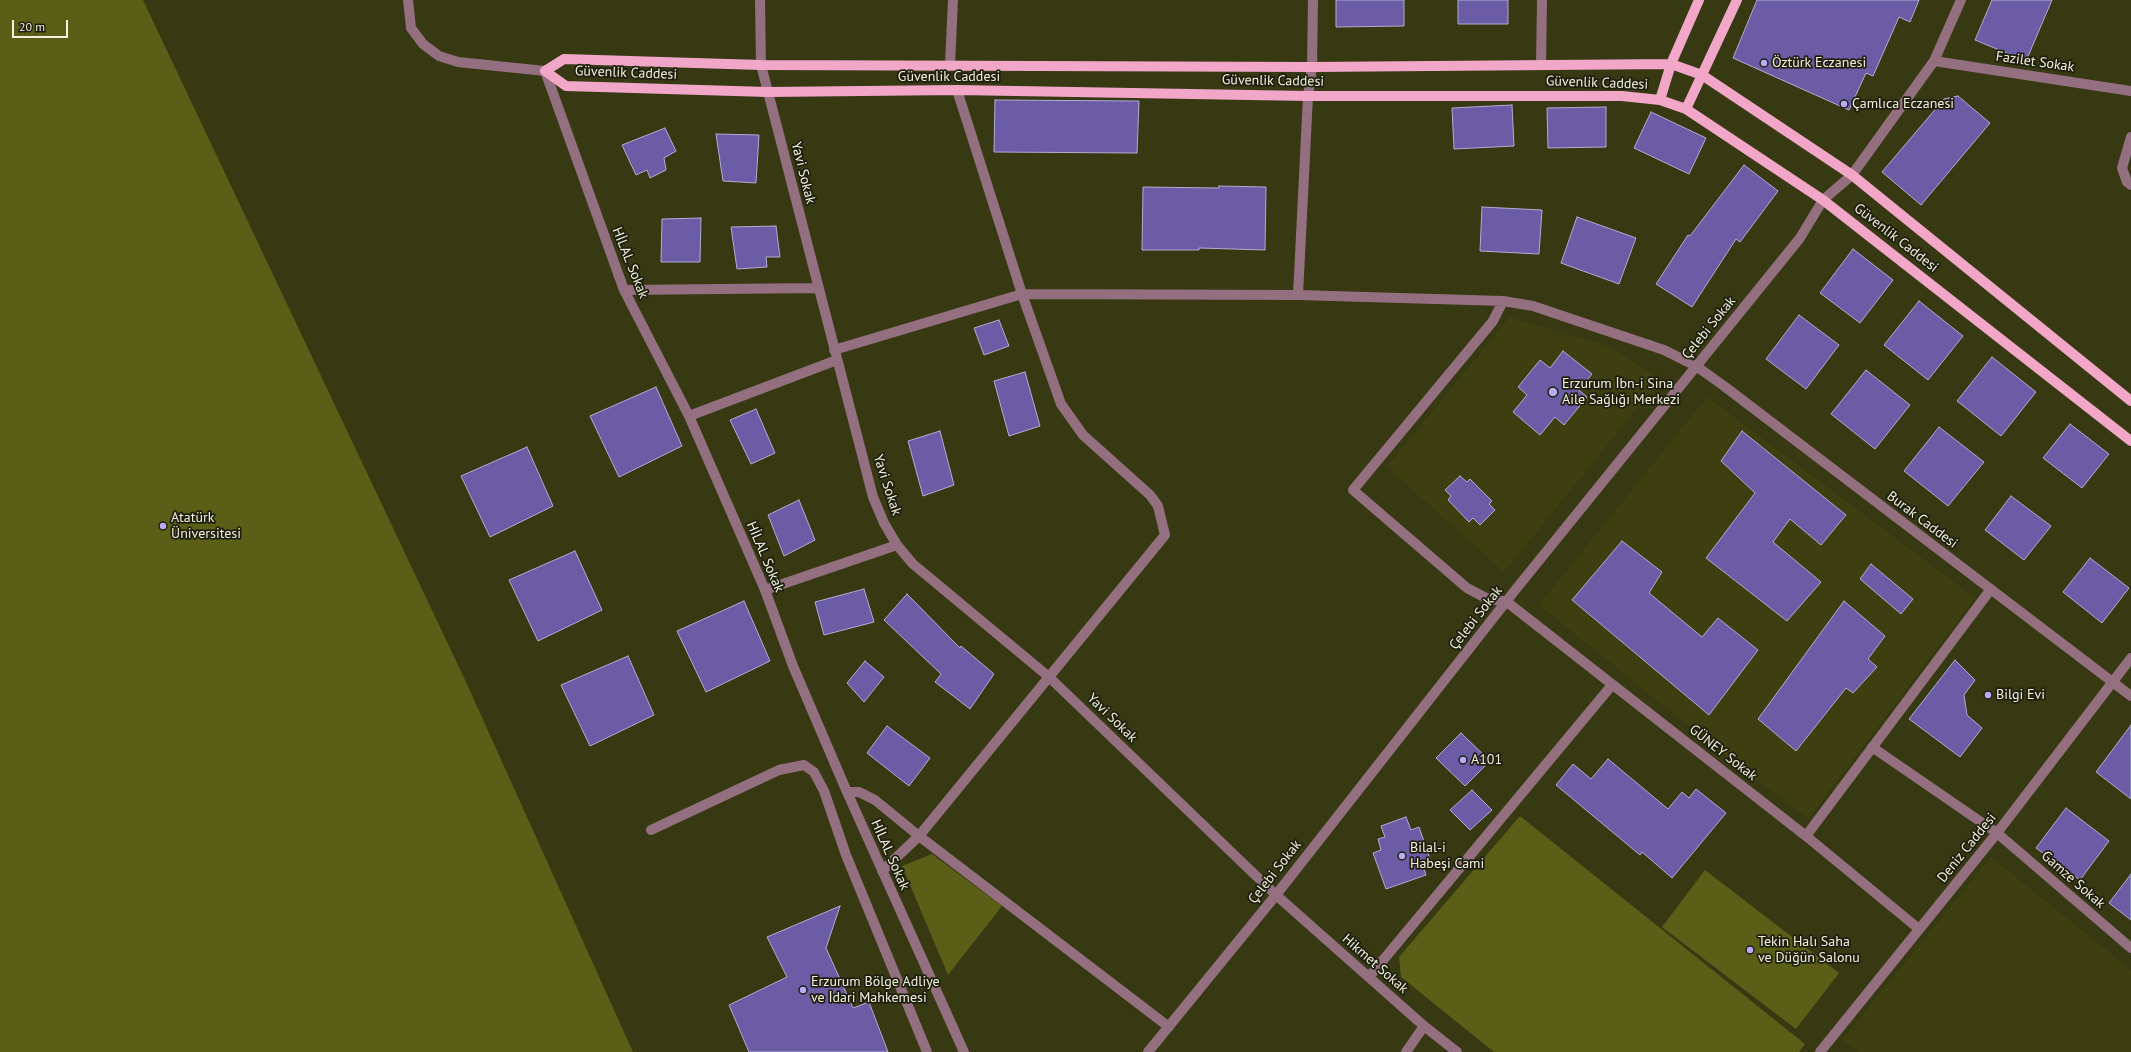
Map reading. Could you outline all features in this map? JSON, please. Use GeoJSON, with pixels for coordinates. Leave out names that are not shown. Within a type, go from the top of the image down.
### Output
{"type":"FeatureCollection","features":[{"type":"Feature","properties":{"kind":"main road"},"geometry":{"type":"LineString","coordinates":[[1660,100],[1671,64],[1699,0]]}},
{"type":"Feature","properties":{"kind":"main road"},"geometry":{"type":"LineString","coordinates":[[1686,109],[1737,0]]}},
{"type":"Feature","properties":{"kind":"main road","name":"Güvenlik Caddesi"},"geometry":{"type":"LineString","coordinates":[[2131,401],[1852,175],[1702,75],[1671,64],[1312,67],[761,65],[564,59],[545,71],[566,86],[768,92],[957,90],[1308,96],[1622,96],[1660,100],[1686,109],[1823,200],[2131,441]]}},
{"type":"Feature","properties":{"kind":"street"},"geometry":{"type":"LineString","coordinates":[[408,0],[411,28],[423,44],[439,56],[458,62],[545,71]]}},
{"type":"Feature","properties":{"kind":"street","name":"Yavi Sokak"},"geometry":{"type":"LineString","coordinates":[[760,0],[761,65],[873,497],[884,523],[897,545],[913,564],[1049,677],[1276,895]]}},
{"type":"Feature","properties":{"kind":"street"},"geometry":{"type":"LineString","coordinates":[[950,65],[953,0]]}},
{"type":"Feature","properties":{"kind":"street"},"geometry":{"type":"LineString","coordinates":[[1298,294],[1308,96],[1312,67],[1313,0]]}},
{"type":"Feature","properties":{"kind":"street"},"geometry":{"type":"LineString","coordinates":[[1541,65],[1542,0]]}},
{"type":"Feature","properties":{"kind":"street","name":"Çelebi Sokak"},"geometry":{"type":"LineString","coordinates":[[1148,1052],[1276,895],[1507,602],[1800,238],[1823,200],[1852,175],[1934,62],[1961,0]]}},
{"type":"Feature","properties":{"kind":"street","name":"Fazilet Sokak"},"geometry":{"type":"LineString","coordinates":[[1934,62],[2131,91]]}},
{"type":"Feature","properties":{"kind":"street","name":"HİLAL Sokak"},"geometry":{"type":"LineString","coordinates":[[545,71],[624,290],[689,416],[765,590],[793,666],[847,792],[964,1052]]}},
{"type":"Feature","properties":{"kind":"street"},"geometry":{"type":"LineString","coordinates":[[882,871],[919,836],[1165,535],[1158,506],[1150,495],[1083,435],[1065,409],[1022,294],[957,90]]}},
{"type":"Feature","properties":{"kind":"street"},"geometry":{"type":"LineString","coordinates":[[2131,137],[2122,168],[2127,182],[2131,185]]}},
{"type":"Feature","properties":{"kind":"street"},"geometry":{"type":"LineString","coordinates":[[624,290],[818,288]]}},
{"type":"Feature","properties":{"kind":"street","name":"Burak Caddesi"},"geometry":{"type":"LineString","coordinates":[[689,416],[835,355],[1022,294],[1298,294],[1503,301],[1533,306],[1664,350],[1696,366],[2131,696]]}},
{"type":"Feature","properties":{"kind":"street"},"geometry":{"type":"LineString","coordinates":[[1503,301],[1493,321],[1353,490],[1467,588],[1486,598],[1507,602]]}},
{"type":"Feature","properties":{"kind":"street"},"geometry":{"type":"LineString","coordinates":[[765,590],[897,545]]}},
{"type":"Feature","properties":{"kind":"street"},"geometry":{"type":"LineString","coordinates":[[1806,836],[1991,589]]}},
{"type":"Feature","properties":{"kind":"street","name":"GÜNEY Sokak"},"geometry":{"type":"LineString","coordinates":[[1507,602],[1806,836],[1919,929]]}},
{"type":"Feature","properties":{"kind":"street","name":"Deniz Caddesi"},"geometry":{"type":"LineString","coordinates":[[1820,1052],[1997,833],[2131,658]]}},
{"type":"Feature","properties":{"kind":"street"},"geometry":{"type":"LineString","coordinates":[[1369,977],[1612,685]]}},
{"type":"Feature","properties":{"kind":"street","name":"Gamze Sokak"},"geometry":{"type":"LineString","coordinates":[[1872,747],[1997,833],[2131,948]]}},
{"type":"Feature","properties":{"kind":"street"},"geometry":{"type":"LineString","coordinates":[[651,830],[779,770],[804,765],[814,772],[824,791],[846,855],[927,1052]]}},
{"type":"Feature","properties":{"kind":"street"},"geometry":{"type":"LineString","coordinates":[[847,792],[859,792],[868,795],[919,836],[1169,1027]]}},
{"type":"Feature","properties":{"kind":"street","name":"Hikmet Sokak"},"geometry":{"type":"LineString","coordinates":[[1276,895],[1424,1026],[1457,1052]]}},
{"type":"Feature","properties":{"kind":"street"},"geometry":{"type":"LineString","coordinates":[[1406,1052],[1424,1026]]}},
{"type":"Feature","properties":{"kind":"shaded area","name":"Atatürk Üniversitesi"},"geometry":{"type":"Polygon","coordinates":[[[0,0],[143,0],[466,682],[633,1052],[0,1052],[0,0]]]}},
{"type":"Feature","properties":{"kind":"shaded area"},"geometry":{"type":"Polygon","coordinates":[[[1510,317],[1608,346],[1661,379],[1504,572],[1387,467],[1510,317]]]}},
{"type":"Feature","properties":{"kind":"shaded area"},"geometry":{"type":"Polygon","coordinates":[[[1707,397],[1975,598],[1808,819],[1721,752],[1539,605],[1707,397]]]}},
{"type":"Feature","properties":{"kind":"shaded area"},"geometry":{"type":"Polygon","coordinates":[[[1520,816],[1805,1044],[1799,1052],[1494,1052],[1401,977],[1399,957],[1520,816]]]}},
{"type":"Feature","properties":{"kind":"shaded area"},"geometry":{"type":"Polygon","coordinates":[[[932,854],[1002,906],[948,975],[902,866],[932,854]]]}},
{"type":"Feature","properties":{"kind":"shaded area"},"geometry":{"type":"Polygon","coordinates":[[[1991,857],[2131,970],[2131,1052],[1859,1052],[1842,1040],[1991,857]]]}},
{"type":"Feature","properties":{"kind":"shaded area","name":"Tekin Halı Saha ve Düğün Salonu"},"geometry":{"type":"Polygon","coordinates":[[[1705,870],[1839,973],[1796,1029],[1662,927],[1705,870]]]}},
{"type":"Feature","properties":{"kind":"building"},"geometry":{"type":"Polygon","coordinates":[[[1336,0],[1404,0],[1404,26],[1336,27],[1336,0]]]}},
{"type":"Feature","properties":{"kind":"building"},"geometry":{"type":"Polygon","coordinates":[[[1458,0],[1508,0],[1508,24],[1458,24],[1458,0]]]}},
{"type":"Feature","properties":{"kind":"building"},"geometry":{"type":"Polygon","coordinates":[[[1757,0],[1919,0],[1910,22],[1899,17],[1873,76],[1866,73],[1849,110],[1733,58],[1757,0]]]}},
{"type":"Feature","properties":{"kind":"building"},"geometry":{"type":"Polygon","coordinates":[[[1992,0],[2052,0],[2026,61],[1975,40],[1992,0]]]}},
{"type":"Feature","properties":{"kind":"building"},"geometry":{"type":"Polygon","coordinates":[[[1958,96],[1990,123],[1921,205],[1882,172],[1944,99],[1958,96]]]}},
{"type":"Feature","properties":{"kind":"building"},"geometry":{"type":"Polygon","coordinates":[[[995,100],[1139,101],[1137,153],[994,152],[995,100]]]}},
{"type":"Feature","properties":{"kind":"building"},"geometry":{"type":"Polygon","coordinates":[[[1512,105],[1514,146],[1454,149],[1452,108],[1512,105]]]}},
{"type":"Feature","properties":{"kind":"building"},"geometry":{"type":"Polygon","coordinates":[[[1606,107],[1606,147],[1548,148],[1547,108],[1606,107]]]}},
{"type":"Feature","properties":{"kind":"building"},"geometry":{"type":"Polygon","coordinates":[[[1651,112],[1706,138],[1689,174],[1634,148],[1651,112]]]}},
{"type":"Feature","properties":{"kind":"building"},"geometry":{"type":"Polygon","coordinates":[[[665,128],[676,151],[664,158],[666,170],[650,178],[647,170],[636,175],[622,145],[665,128]]]}},
{"type":"Feature","properties":{"kind":"building"},"geometry":{"type":"Polygon","coordinates":[[[716,134],[759,135],[756,183],[723,181],[716,134]]]}},
{"type":"Feature","properties":{"kind":"building"},"geometry":{"type":"Polygon","coordinates":[[[1744,165],[1778,191],[1740,242],[1736,239],[1692,307],[1656,284],[1688,235],[1690,236],[1744,165]]]}},
{"type":"Feature","properties":{"kind":"building"},"geometry":{"type":"Polygon","coordinates":[[[1219,186],[1266,187],[1265,250],[1199,248],[1199,250],[1142,250],[1143,187],[1219,188],[1219,186]]]}},
{"type":"Feature","properties":{"kind":"building"},"geometry":{"type":"Polygon","coordinates":[[[1482,207],[1542,210],[1539,254],[1480,251],[1482,207]]]}},
{"type":"Feature","properties":{"kind":"building"},"geometry":{"type":"Polygon","coordinates":[[[1577,217],[1636,238],[1619,284],[1561,263],[1577,217]]]}},
{"type":"Feature","properties":{"kind":"building"},"geometry":{"type":"Polygon","coordinates":[[[701,218],[700,262],[661,262],[662,219],[701,218]]]}},
{"type":"Feature","properties":{"kind":"building"},"geometry":{"type":"Polygon","coordinates":[[[776,226],[780,257],[766,257],[767,267],[737,269],[731,227],[776,226]]]}},
{"type":"Feature","properties":{"kind":"building"},"geometry":{"type":"Polygon","coordinates":[[[1853,249],[1893,280],[1860,323],[1820,293],[1853,249]]]}},
{"type":"Feature","properties":{"kind":"building"},"geometry":{"type":"Polygon","coordinates":[[[1919,301],[1963,336],[1928,380],[1884,345],[1919,301]]]}},
{"type":"Feature","properties":{"kind":"building"},"geometry":{"type":"Polygon","coordinates":[[[1799,315],[1839,345],[1806,389],[1766,359],[1799,315]]]}},
{"type":"Feature","properties":{"kind":"building"},"geometry":{"type":"Polygon","coordinates":[[[999,320],[1009,346],[984,355],[974,328],[999,320]]]}},
{"type":"Feature","properties":{"kind":"building","name":"Erzurum İbn-i Sina Aile Sağlığı Merkezi"},"geometry":{"type":"Polygon","coordinates":[[[1563,351],[1592,374],[1579,390],[1587,397],[1564,425],[1555,417],[1540,435],[1513,412],[1527,395],[1518,387],[1540,360],[1550,368],[1563,351]]]}},
{"type":"Feature","properties":{"kind":"building"},"geometry":{"type":"Polygon","coordinates":[[[1992,357],[2036,392],[2001,436],[1957,401],[1992,357]]]}},
{"type":"Feature","properties":{"kind":"building"},"geometry":{"type":"Polygon","coordinates":[[[1866,370],[1910,405],[1875,449],[1831,414],[1866,370]]]}},
{"type":"Feature","properties":{"kind":"building"},"geometry":{"type":"Polygon","coordinates":[[[1025,372],[1040,426],[1009,436],[994,381],[1025,372]]]}},
{"type":"Feature","properties":{"kind":"building"},"geometry":{"type":"Polygon","coordinates":[[[656,387],[682,446],[619,477],[590,416],[656,387]]]}},
{"type":"Feature","properties":{"kind":"building"},"geometry":{"type":"Polygon","coordinates":[[[756,409],[775,453],[751,464],[730,420],[756,409]]]}},
{"type":"Feature","properties":{"kind":"building"},"geometry":{"type":"Polygon","coordinates":[[[2070,424],[2109,454],[2082,488],[2043,458],[2070,424]]]}},
{"type":"Feature","properties":{"kind":"building"},"geometry":{"type":"Polygon","coordinates":[[[1939,427],[1984,462],[1948,506],[1904,471],[1939,427]]]}},
{"type":"Feature","properties":{"kind":"building"},"geometry":{"type":"Polygon","coordinates":[[[940,431],[954,485],[923,496],[908,441],[940,431]]]}},
{"type":"Feature","properties":{"kind":"building"},"geometry":{"type":"Polygon","coordinates":[[[1742,431],[1846,515],[1821,545],[1790,519],[1773,542],[1821,582],[1787,621],[1706,558],[1755,493],[1721,461],[1742,431]]]}},
{"type":"Feature","properties":{"kind":"building"},"geometry":{"type":"Polygon","coordinates":[[[527,447],[553,506],[490,537],[461,476],[527,447]]]}},
{"type":"Feature","properties":{"kind":"building"},"geometry":{"type":"Polygon","coordinates":[[[1460,476],[1467,482],[1470,479],[1492,501],[1489,504],[1495,510],[1480,525],[1473,518],[1469,522],[1448,500],[1451,496],[1445,490],[1460,476]]]}},
{"type":"Feature","properties":{"kind":"building"},"geometry":{"type":"Polygon","coordinates":[[[2011,496],[2051,526],[2024,560],[1985,530],[2011,496]]]}},
{"type":"Feature","properties":{"kind":"building"},"geometry":{"type":"Polygon","coordinates":[[[799,500],[815,540],[784,556],[768,515],[799,500]]]}},
{"type":"Feature","properties":{"kind":"building"},"geometry":{"type":"Polygon","coordinates":[[[1622,541],[1662,572],[1649,593],[1702,637],[1718,618],[1758,650],[1709,715],[1572,600],[1622,541]]]}},
{"type":"Feature","properties":{"kind":"building"},"geometry":{"type":"Polygon","coordinates":[[[575,551],[602,610],[538,641],[509,580],[575,551]]]}},
{"type":"Feature","properties":{"kind":"building"},"geometry":{"type":"Polygon","coordinates":[[[2090,558],[2129,588],[2102,623],[2063,592],[2090,558]]]}},
{"type":"Feature","properties":{"kind":"building"},"geometry":{"type":"Polygon","coordinates":[[[1871,564],[1913,599],[1901,614],[1860,579],[1871,564]]]}},
{"type":"Feature","properties":{"kind":"building"},"geometry":{"type":"Polygon","coordinates":[[[864,589],[874,622],[824,635],[815,602],[864,589]]]}},
{"type":"Feature","properties":{"kind":"building"},"geometry":{"type":"Polygon","coordinates":[[[907,594],[960,648],[961,646],[994,674],[970,709],[935,682],[941,674],[884,620],[907,594]]]}},
{"type":"Feature","properties":{"kind":"building"},"geometry":{"type":"Polygon","coordinates":[[[744,601],[770,661],[706,692],[677,631],[744,601]]]}},
{"type":"Feature","properties":{"kind":"building"},"geometry":{"type":"Polygon","coordinates":[[[1844,601],[1885,636],[1868,659],[1877,667],[1853,693],[1846,688],[1796,751],[1758,719],[1844,601]]]}},
{"type":"Feature","properties":{"kind":"building"},"geometry":{"type":"Polygon","coordinates":[[[628,656],[654,715],[590,746],[561,685],[628,656]]]}},
{"type":"Feature","properties":{"kind":"building"},"geometry":{"type":"Polygon","coordinates":[[[1955,660],[1975,680],[1964,695],[1967,715],[1982,728],[1960,757],[1909,719],[1955,660]]]}},
{"type":"Feature","properties":{"kind":"building"},"geometry":{"type":"Polygon","coordinates":[[[865,661],[884,677],[864,702],[847,683],[865,661]]]}},
{"type":"Feature","properties":{"kind":"building"},"geometry":{"type":"Polygon","coordinates":[[[2131,725],[2131,799],[2096,772],[2131,725]]]}},
{"type":"Feature","properties":{"kind":"building"},"geometry":{"type":"Polygon","coordinates":[[[887,726],[930,758],[909,786],[867,753],[887,726]]]}},
{"type":"Feature","properties":{"kind":"building","name":"A101"},"geometry":{"type":"Polygon","coordinates":[[[1461,733],[1490,761],[1465,786],[1436,758],[1461,733]]]}},
{"type":"Feature","properties":{"kind":"building"},"geometry":{"type":"Polygon","coordinates":[[[1608,759],[1668,809],[1682,792],[1689,798],[1696,789],[1726,813],[1672,878],[1642,852],[1640,855],[1556,785],[1573,764],[1591,779],[1608,759]]]}},
{"type":"Feature","properties":{"kind":"building"},"geometry":{"type":"Polygon","coordinates":[[[1472,790],[1492,810],[1470,830],[1450,810],[1472,790]]]}},
{"type":"Feature","properties":{"kind":"building"},"geometry":{"type":"Polygon","coordinates":[[[2066,808],[2109,841],[2080,880],[2036,848],[2066,808]]]}},
{"type":"Feature","properties":{"kind":"building","name":"Bilal-i Habeşi Cami"},"geometry":{"type":"Polygon","coordinates":[[[1406,817],[1411,830],[1419,827],[1430,859],[1422,862],[1426,875],[1386,889],[1373,853],[1381,850],[1378,839],[1385,837],[1381,826],[1406,817]]]}},
{"type":"Feature","properties":{"kind":"building"},"geometry":{"type":"Polygon","coordinates":[[[2131,874],[2131,920],[2109,903],[2131,874]]]}},
{"type":"Feature","properties":{"kind":"building","name":"Erzurum Bölge Adliye ve İdari Mahkemesi"},"geometry":{"type":"Polygon","coordinates":[[[840,906],[826,948],[853,1008],[869,1002],[888,1052],[749,1052],[729,1005],[787,977],[767,937],[840,906]]]}},
{"type":"Feature","properties":{"kind":"place","name":"Öztürk Eczanesi"},"geometry":{"type":"Point","coordinates":[1764,63]}},
{"type":"Feature","properties":{"kind":"place","name":"Çamlıca Eczanesi"},"geometry":{"type":"Point","coordinates":[1844,104]}},
{"type":"Feature","properties":{"kind":"place","name":"Erzurum İbn-i Sina Aile Sağlığı Merkezi"},"geometry":{"type":"Point","coordinates":[1553,392]}},
{"type":"Feature","properties":{"kind":"place","name":"Atatürk Üniversitesi"},"geometry":{"type":"Point","coordinates":[163,526]}},
{"type":"Feature","properties":{"kind":"place","name":"Bilgi Evi"},"geometry":{"type":"Point","coordinates":[1988,695]}},
{"type":"Feature","properties":{"kind":"place","name":"A101"},"geometry":{"type":"Point","coordinates":[1463,760]}},
{"type":"Feature","properties":{"kind":"place","name":"Bilal-i Habeşi Cami"},"geometry":{"type":"Point","coordinates":[1402,856]}},
{"type":"Feature","properties":{"kind":"place","name":"Tekin Halı Saha ve Düğün Salonu"},"geometry":{"type":"Point","coordinates":[1750,950]}},
{"type":"Feature","properties":{"kind":"place","name":"Erzurum Bölge Adliye ve İdari Mahkemesi"},"geometry":{"type":"Point","coordinates":[803,990]}}]}
